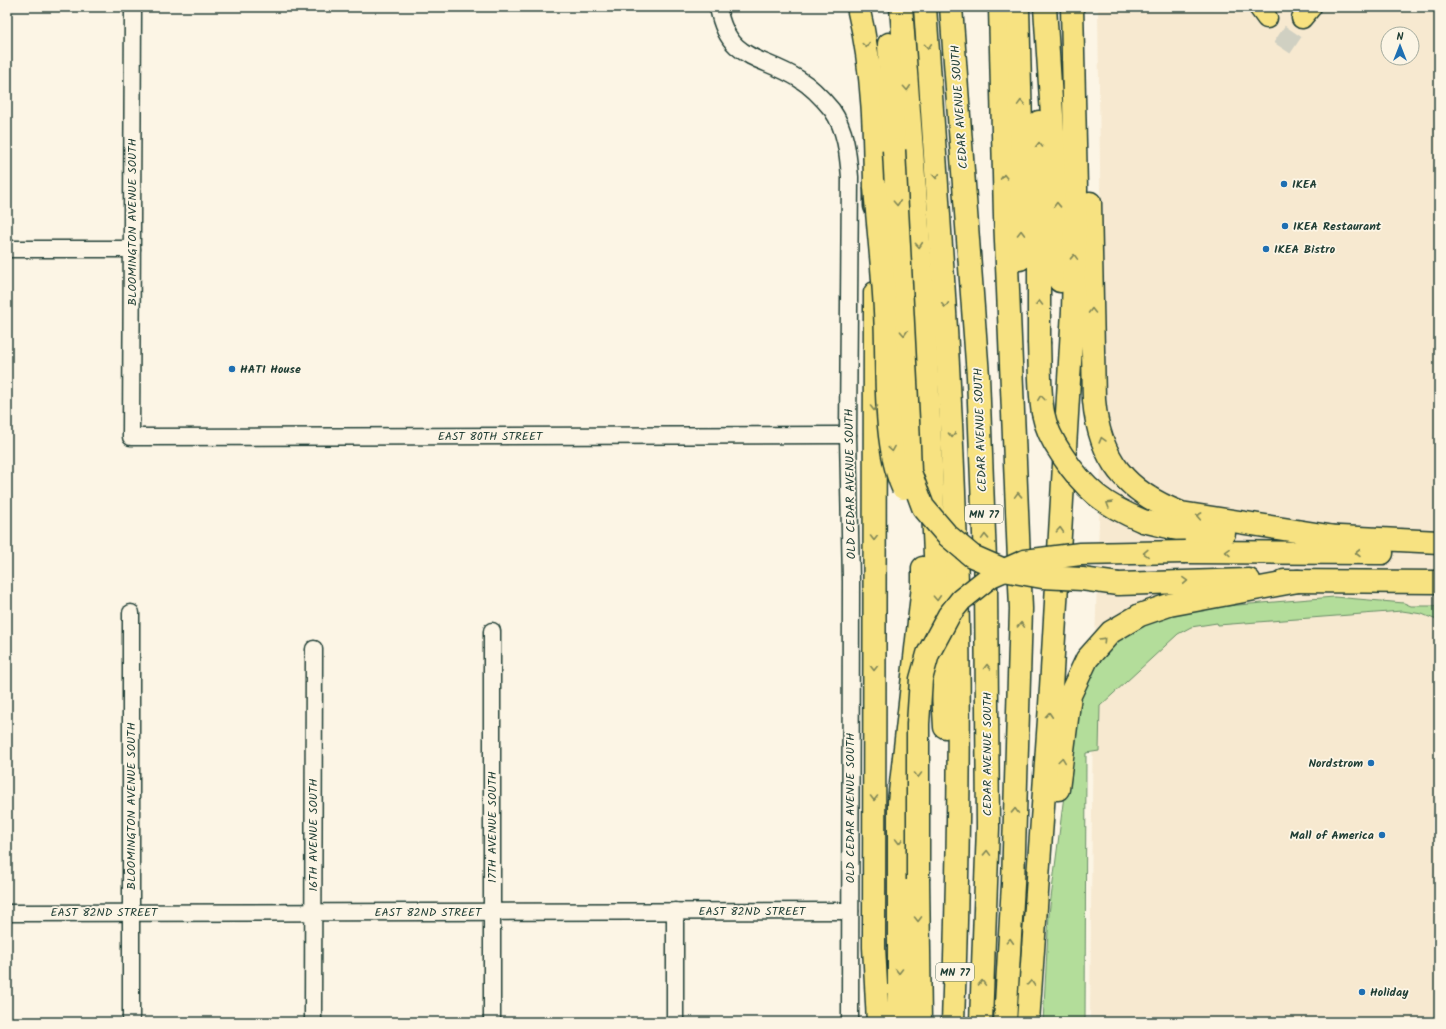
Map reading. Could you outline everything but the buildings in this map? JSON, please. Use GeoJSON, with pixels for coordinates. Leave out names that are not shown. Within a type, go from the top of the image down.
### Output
{"type":"FeatureCollection","features":[{"type":"Feature","properties":{"kind":"highway"},"geometry":{"type":"LineString","coordinates":[[858,7],[866,42],[873,113],[875,187],[874,947],[870,1022]]}},
{"type":"Feature","properties":{"kind":"highway"},"geometry":{"type":"LineString","coordinates":[[887,7],[910,472],[923,507],[947,535],[972,556],[1004,570],[1042,577],[1082,579],[1118,584]]}},
{"type":"Feature","properties":{"kind":"highway"},"geometry":{"type":"LineString","coordinates":[[901,7],[924,307],[935,556],[957,922]]}},
{"type":"Feature","properties":{"kind":"highway","name":"MN 77"},"geometry":{"type":"LineString","coordinates":[[925,7],[949,378],[957,583],[959,737],[957,922],[953,1022]]}},
{"type":"Feature","properties":{"kind":"highway","name":"CEDAR AVENUE SOUTH"},"geometry":{"type":"LineString","coordinates":[[951,7],[978,376],[986,586],[988,827],[981,1022]]}},
{"type":"Feature","properties":{"kind":"highway"},"geometry":{"type":"LineString","coordinates":[[1000,7],[1005,216],[1022,609],[1013,884],[1005,1022]]}},
{"type":"Feature","properties":{"kind":"highway"},"geometry":{"type":"LineString","coordinates":[[1016,454],[1022,166],[1018,7]]}},
{"type":"Feature","properties":{"kind":"highway"},"geometry":{"type":"LineString","coordinates":[[1041,7],[1061,310],[1063,478]]}},
{"type":"Feature","properties":{"kind":"highway"},"geometry":{"type":"LineString","coordinates":[[1045,7],[1039,342],[1040,387],[1043,414],[1050,438],[1078,479],[1098,498],[1125,514],[1143,521],[1186,531],[1439,542]]}},
{"type":"Feature","properties":{"kind":"highway"},"geometry":{"type":"LineString","coordinates":[[1072,7],[1083,96],[1089,183],[1095,415],[1103,447],[1112,462],[1128,481],[1143,494],[1162,506],[1181,513],[1203,517],[1335,537]]}},
{"type":"Feature","properties":{"kind":"highway"},"geometry":{"type":"LineString","coordinates":[[1028,1022],[1040,866],[1073,311],[1076,189],[1072,7]]}},
{"type":"Feature","properties":{"kind":"highway"},"geometry":{"type":"LineString","coordinates":[[875,187],[885,309],[889,425],[897,474],[913,511],[939,544],[968,565],[1006,581],[1042,586],[1196,580],[1439,582]]}},
{"type":"Feature","properties":{"kind":"highway"},"geometry":{"type":"LineString","coordinates":[[899,1022],[899,802],[923,586],[924,307]]}},
{"type":"Feature","properties":{"kind":"highway"},"geometry":{"type":"LineString","coordinates":[[920,1022],[918,724],[921,679],[928,654],[937,634],[949,614],[961,600],[990,576],[1025,561],[1080,554],[1184,552],[1439,552]]}},
{"type":"Feature","properties":{"kind":"highway"},"geometry":{"type":"LineString","coordinates":[[1040,866],[1053,827],[1070,695],[1087,659],[1111,632],[1140,614],[1169,605],[1298,581]]}},
{"type":"Feature","properties":{"kind":"highway"},"geometry":{"type":"LineString","coordinates":[[874,947],[878,1022]]}},
{"type":"Feature","properties":{"kind":"street","name":"BLOOMINGTON AVENUE SOUTH"},"geometry":{"type":"LineString","coordinates":[[131,437],[133,7]]}},
{"type":"Feature","properties":{"kind":"street","name":"OLD CEDAR AVENUE SOUTH"},"geometry":{"type":"LineString","coordinates":[[718,7],[725,32],[743,52],[799,79],[819,95],[833,111],[842,129],[847,149],[850,177],[848,435],[851,581],[850,1022]]}},
{"type":"Feature","properties":{"kind":"street"},"geometry":{"type":"LineString","coordinates":[[7,249],[132,249]]}},
{"type":"Feature","properties":{"kind":"street","name":"EAST 80TH STREET"},"geometry":{"type":"LineString","coordinates":[[131,437],[848,435]]}},
{"type":"Feature","properties":{"kind":"street","name":"BLOOMINGTON AVENUE SOUTH"},"geometry":{"type":"LineString","coordinates":[[131,614],[131,1022]]}},
{"type":"Feature","properties":{"kind":"street","name":"17TH AVENUE SOUTH"},"geometry":{"type":"LineString","coordinates":[[492,631],[492,1022]]}},
{"type":"Feature","properties":{"kind":"street","name":"16TH AVENUE SOUTH"},"geometry":{"type":"LineString","coordinates":[[313,1022],[314,649]]}},
{"type":"Feature","properties":{"kind":"street","name":"EAST 82ND STREET"},"geometry":{"type":"LineString","coordinates":[[7,913],[131,911],[850,911]]}},
{"type":"Feature","properties":{"kind":"street"},"geometry":{"type":"LineString","coordinates":[[675,911],[675,1022]]}},
{"type":"Feature","properties":{"kind":"shaded area"},"geometry":{"type":"Polygon","coordinates":[[[1098,7],[1206,7],[1217,11],[1439,11],[1439,1022],[1090,1022],[1093,701],[1103,404],[1098,7]]]}},
{"type":"Feature","properties":{"kind":"green space"},"geometry":{"type":"Polygon","coordinates":[[[1334,597],[1404,603],[1411,606],[1439,606],[1439,621],[1422,614],[1402,611],[1218,625],[1217,623],[1191,627],[1178,634],[1100,706],[1099,751],[1086,753],[1085,1022],[1043,1022],[1049,914],[1074,722],[1087,674],[1121,635],[1167,611],[1334,597]]]}},
{"type":"Feature","properties":{"kind":"tunnel"},"geometry":{"type":"LineString","coordinates":[[1282,48],[1302,18]]}},
{"type":"Feature","properties":{"kind":"place","name":"IKEA"},"geometry":{"type":"Point","coordinates":[1284,184]}},
{"type":"Feature","properties":{"kind":"place","name":"IKEA Restaurant"},"geometry":{"type":"Point","coordinates":[1285,226]}},
{"type":"Feature","properties":{"kind":"place","name":"IKEA Bistro"},"geometry":{"type":"Point","coordinates":[1266,249]}},
{"type":"Feature","properties":{"kind":"place","name":"HATI House"},"geometry":{"type":"Point","coordinates":[232,369]}},
{"type":"Feature","properties":{"kind":"place","name":"Nordstrom"},"geometry":{"type":"Point","coordinates":[1371,763]}},
{"type":"Feature","properties":{"kind":"place","name":"Mall of America"},"geometry":{"type":"Point","coordinates":[1382,835]}},
{"type":"Feature","properties":{"kind":"place","name":"Holiday"},"geometry":{"type":"Point","coordinates":[1362,992]}}]}
